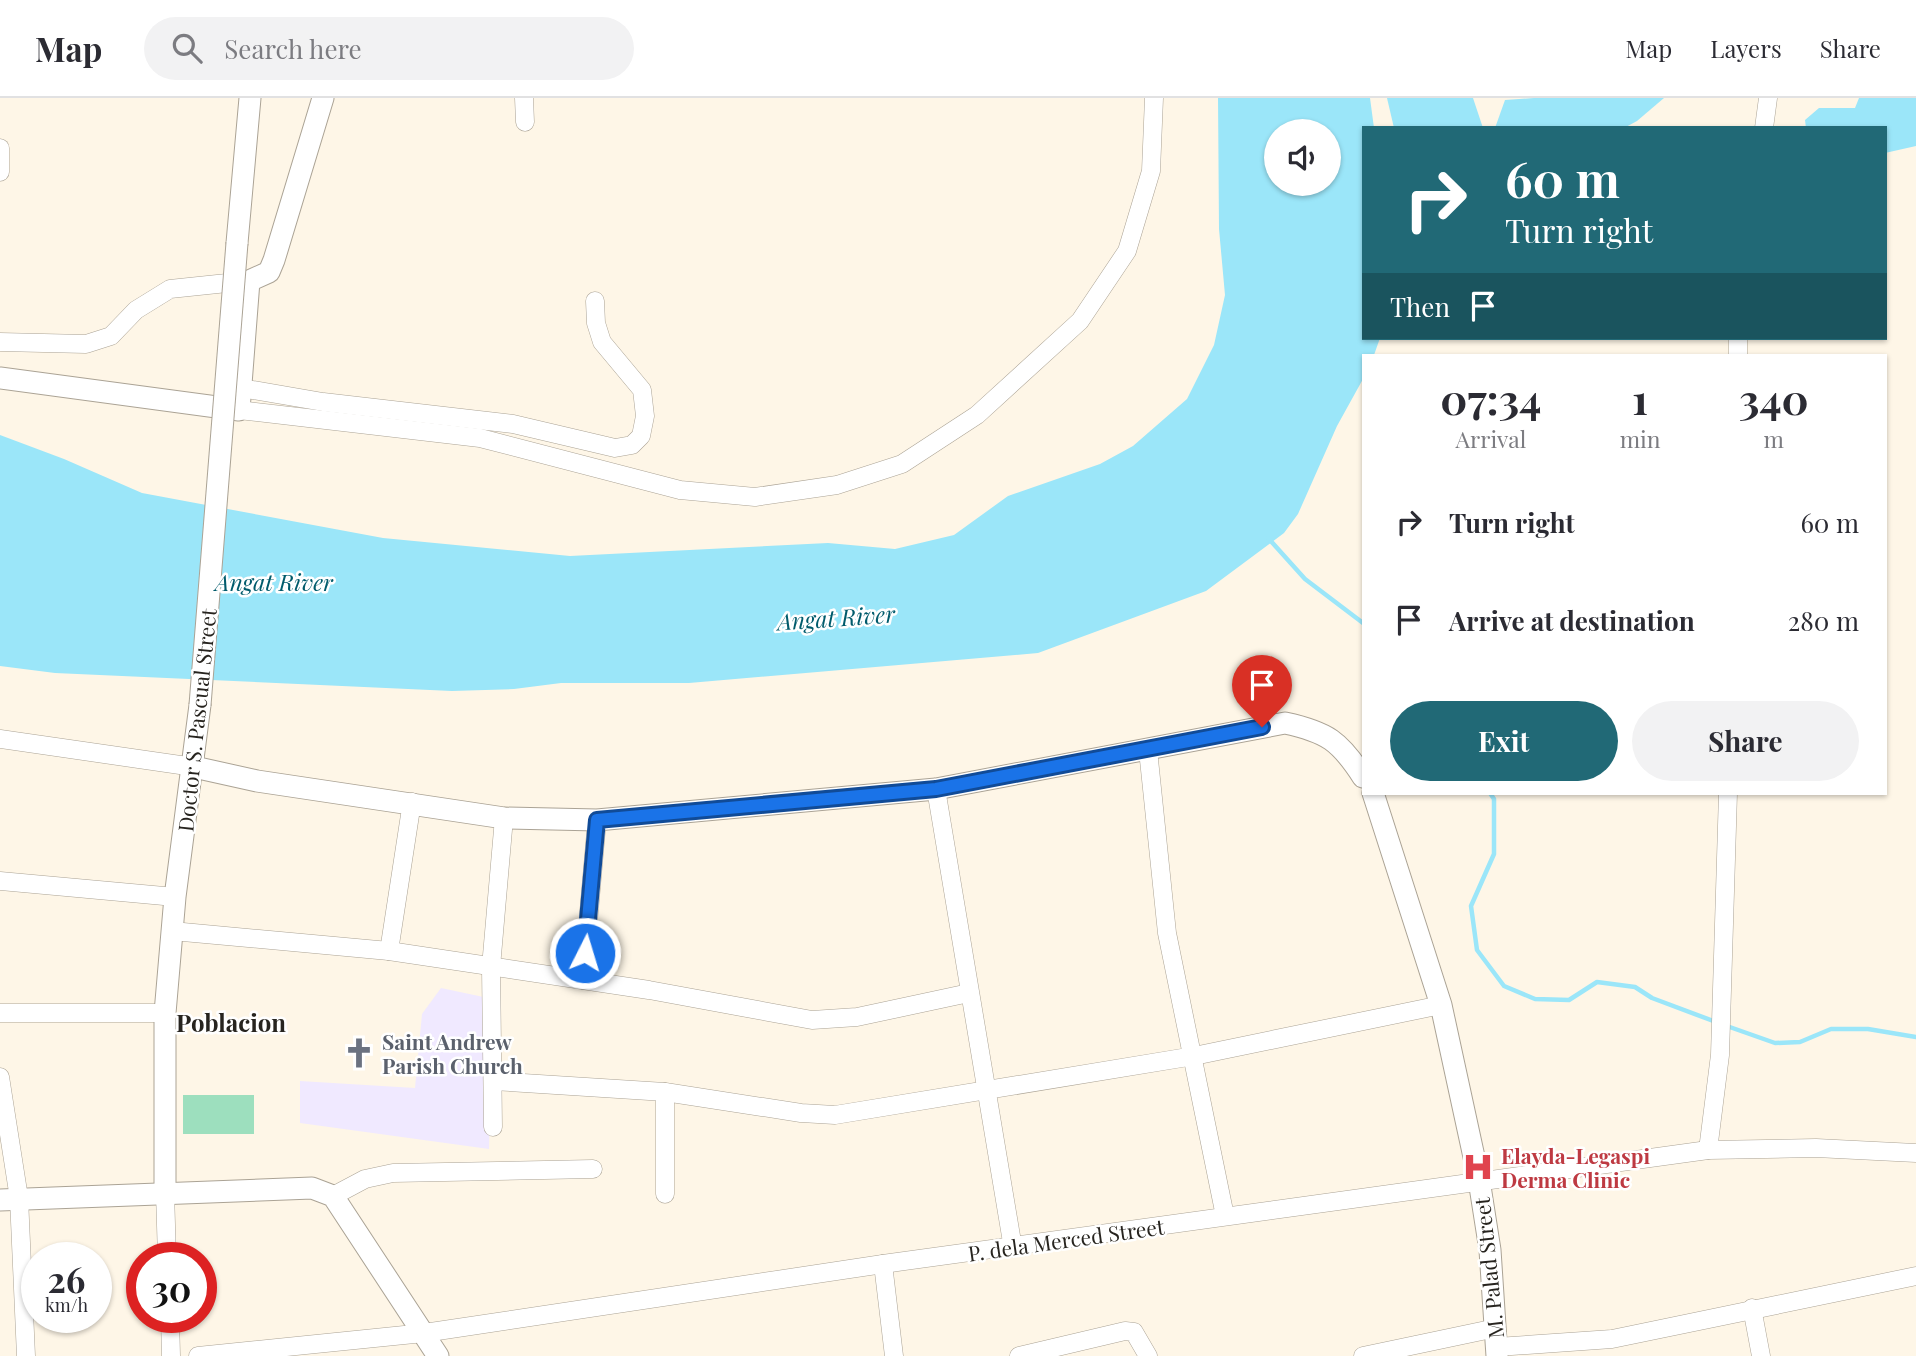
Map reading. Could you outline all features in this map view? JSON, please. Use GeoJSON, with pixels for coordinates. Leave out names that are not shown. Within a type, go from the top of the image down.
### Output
{"type":"FeatureCollection","features":[{"type":"Feature","properties":{"kind":"street","name":"Doctor S. Pascual Street"},"geometry":{"type":"LineString","coordinates":[[166,1242],[164,1192],[166,1013],[172,931],[200,705],[250,98]]}},
{"type":"Feature","properties":{"kind":"street"},"geometry":{"type":"LineString","coordinates":[[0,342],[86,344],[111,336],[136,310],[170,289],[249,281],[269,272],[281,243],[323,98]]}},
{"type":"Feature","properties":{"kind":"street"},"geometry":{"type":"LineString","coordinates":[[524,98],[525,122]]}},
{"type":"Feature","properties":{"kind":"street"},"geometry":{"type":"LineString","coordinates":[[0,378],[239,410],[480,438],[680,491],[755,497],[837,485],[902,464],[977,415],[1080,321],[1127,251],[1151,171],[1154,98]]}},
{"type":"Feature","properties":{"kind":"street"},"geometry":{"type":"LineString","coordinates":[[1764,126],[1768,98]]}},
{"type":"Feature","properties":{"kind":"street"},"geometry":{"type":"LineString","coordinates":[[0,148],[0,172]]}},
{"type":"Feature","properties":{"kind":"street"},"geometry":{"type":"LineString","coordinates":[[239,410],[249,281]]}},
{"type":"Feature","properties":{"kind":"street"},"geometry":{"type":"LineString","coordinates":[[241,388],[513,424],[615,448],[632,445],[641,436],[645,416],[642,390],[602,342],[596,323],[595,301]]}},
{"type":"Feature","properties":{"kind":"street"},"geometry":{"type":"LineString","coordinates":[[0,739],[194,767],[257,781],[412,802],[504,818],[597,820],[936,789],[1285,723],[1317,730],[1344,747],[1362,775]]}},
{"type":"Feature","properties":{"kind":"street"},"geometry":{"type":"LineString","coordinates":[[1148,750],[1167,933],[1225,1216]]}},
{"type":"Feature","properties":{"kind":"street"},"geometry":{"type":"LineString","coordinates":[[936,789],[1013,1248]]}},
{"type":"Feature","properties":{"kind":"street","name":"M. Palad Street"},"geometry":{"type":"LineString","coordinates":[[1374,795],[1441,1005],[1479,1180],[1490,1250],[1497,1344]]}},
{"type":"Feature","properties":{"kind":"street"},"geometry":{"type":"LineString","coordinates":[[1708,1150],[1720,1055],[1728,795]]}},
{"type":"Feature","properties":{"kind":"street"},"geometry":{"type":"LineString","coordinates":[[390,951],[412,802]]}},
{"type":"Feature","properties":{"kind":"street"},"geometry":{"type":"LineString","coordinates":[[493,1127],[491,967],[504,818]]}},
{"type":"Feature","properties":{"kind":"street"},"geometry":{"type":"LineString","coordinates":[[583,980],[597,820]]}},
{"type":"Feature","properties":{"kind":"street"},"geometry":{"type":"LineString","coordinates":[[0,881],[175,897]]}},
{"type":"Feature","properties":{"kind":"street"},"geometry":{"type":"LineString","coordinates":[[172,931],[390,951],[583,980],[812,1020],[857,1017],[969,993]]}},
{"type":"Feature","properties":{"kind":"street"},"geometry":{"type":"LineString","coordinates":[[493,1081],[665,1092],[801,1113],[835,1115],[1194,1056],[1441,1005]]}},
{"type":"Feature","properties":{"kind":"street"},"geometry":{"type":"LineString","coordinates":[[0,1013],[166,1013]]}},
{"type":"Feature","properties":{"kind":"street"},"geometry":{"type":"LineString","coordinates":[[0,1077],[26,1356]]}},
{"type":"Feature","properties":{"kind":"street"},"geometry":{"type":"LineString","coordinates":[[665,1092],[665,1194]]}},
{"type":"Feature","properties":{"kind":"street","name":"P. dela Merced Street"},"geometry":{"type":"LineString","coordinates":[[198,1356],[424,1333],[883,1264],[1708,1150],[1816,1148],[1916,1153]]}},
{"type":"Feature","properties":{"kind":"street"},"geometry":{"type":"LineString","coordinates":[[333,1195],[365,1179],[393,1173],[593,1169]]}},
{"type":"Feature","properties":{"kind":"street"},"geometry":{"type":"LineString","coordinates":[[10,1199],[312,1188],[333,1195],[438,1356]]}},
{"type":"Feature","properties":{"kind":"street"},"geometry":{"type":"LineString","coordinates":[[883,1264],[894,1356]]}},
{"type":"Feature","properties":{"kind":"street"},"geometry":{"type":"LineString","coordinates":[[1363,1356],[1497,1344],[1612,1339],[1916,1276]]}},
{"type":"Feature","properties":{"kind":"street"},"geometry":{"type":"LineString","coordinates":[[1752,1308],[1761,1356]]}},
{"type":"Feature","properties":{"kind":"street"},"geometry":{"type":"LineString","coordinates":[[1019,1356],[1125,1331],[1134,1332],[1147,1356]]}},
{"type":"Feature","properties":{"kind":"street"},"geometry":{"type":"LineString","coordinates":[[170,1333],[171,1356]]}},
{"type":"Feature","properties":{"kind":"shaded area"},"geometry":{"type":"Polygon","coordinates":[[[441,988],[493,999],[489,1149],[300,1123],[300,1081],[415,1088],[422,1014],[441,988]]]}},
{"type":"Feature","properties":{"kind":"green space"},"geometry":{"type":"Polygon","coordinates":[[[183,1095],[254,1095],[254,1134],[183,1134],[183,1095]]]}},
{"type":"Feature","properties":{"kind":"water","name":"Angat River"},"geometry":{"type":"Polygon","coordinates":[[[1218,98],[1370,98],[1374,126],[1362,126],[1362,340],[1379,340],[1374,354],[1362,354],[1362,381],[1337,426],[1298,514],[1284,533],[1206,591],[1038,653],[689,683],[561,683],[514,689],[452,691],[55,673],[0,666],[0,435],[142,493],[383,538],[570,556],[828,543],[895,549],[954,535],[1008,496],[1100,464],[1133,446],[1187,399],[1214,345],[1225,295],[1219,229],[1218,98]]]}},
{"type":"Feature","properties":{"kind":"water"},"geometry":{"type":"Polygon","coordinates":[[[1387,98],[1473,98],[1482,126],[1394,126],[1387,98]]]}},
{"type":"Feature","properties":{"kind":"water"},"geometry":{"type":"Polygon","coordinates":[[[1664,98],[1628,126],[1496,126],[1505,100],[1664,98]]]}},
{"type":"Feature","properties":{"kind":"water"},"geometry":{"type":"Polygon","coordinates":[[[1859,98],[1916,98],[1916,146],[1887,153],[1887,126],[1806,126],[1805,120],[1819,108],[1855,108],[1859,98]]]}},
{"type":"Feature","properties":{"kind":"waterway"},"geometry":{"type":"LineString","coordinates":[[1268,538],[1305,579],[1362,622]]}},
{"type":"Feature","properties":{"kind":"waterway"},"geometry":{"type":"LineString","coordinates":[[1491,795],[1494,799],[1494,854],[1471,906],[1477,950],[1504,986],[1535,999],[1569,1000],[1597,982],[1635,987],[1652,998],[1716,1022]]}},
{"type":"Feature","properties":{"kind":"waterway"},"geometry":{"type":"LineString","coordinates":[[1724,1025],[1775,1043],[1800,1042],[1831,1029],[1868,1029],[1916,1037]]}},
{"type":"Feature","properties":{"kind":"place","name":"Saint Andrew Parish Church"},"geometry":{"type":"Point","coordinates":[359,1053]}},
{"type":"Feature","properties":{"kind":"place","name":"Elayda-Legaspi Derma Clinic"},"geometry":{"type":"Point","coordinates":[1478,1167]}},
{"type":"Feature","properties":{"kind":"district","name":"Poblacion"},"geometry":{"type":"Point","coordinates":[231,1022]}},
{"type":"Feature","properties":{"kind":"route"},"geometry":{"type":"LineString","coordinates":[[585,953],[597,820],[936,789],[1262,727]]}}]}
